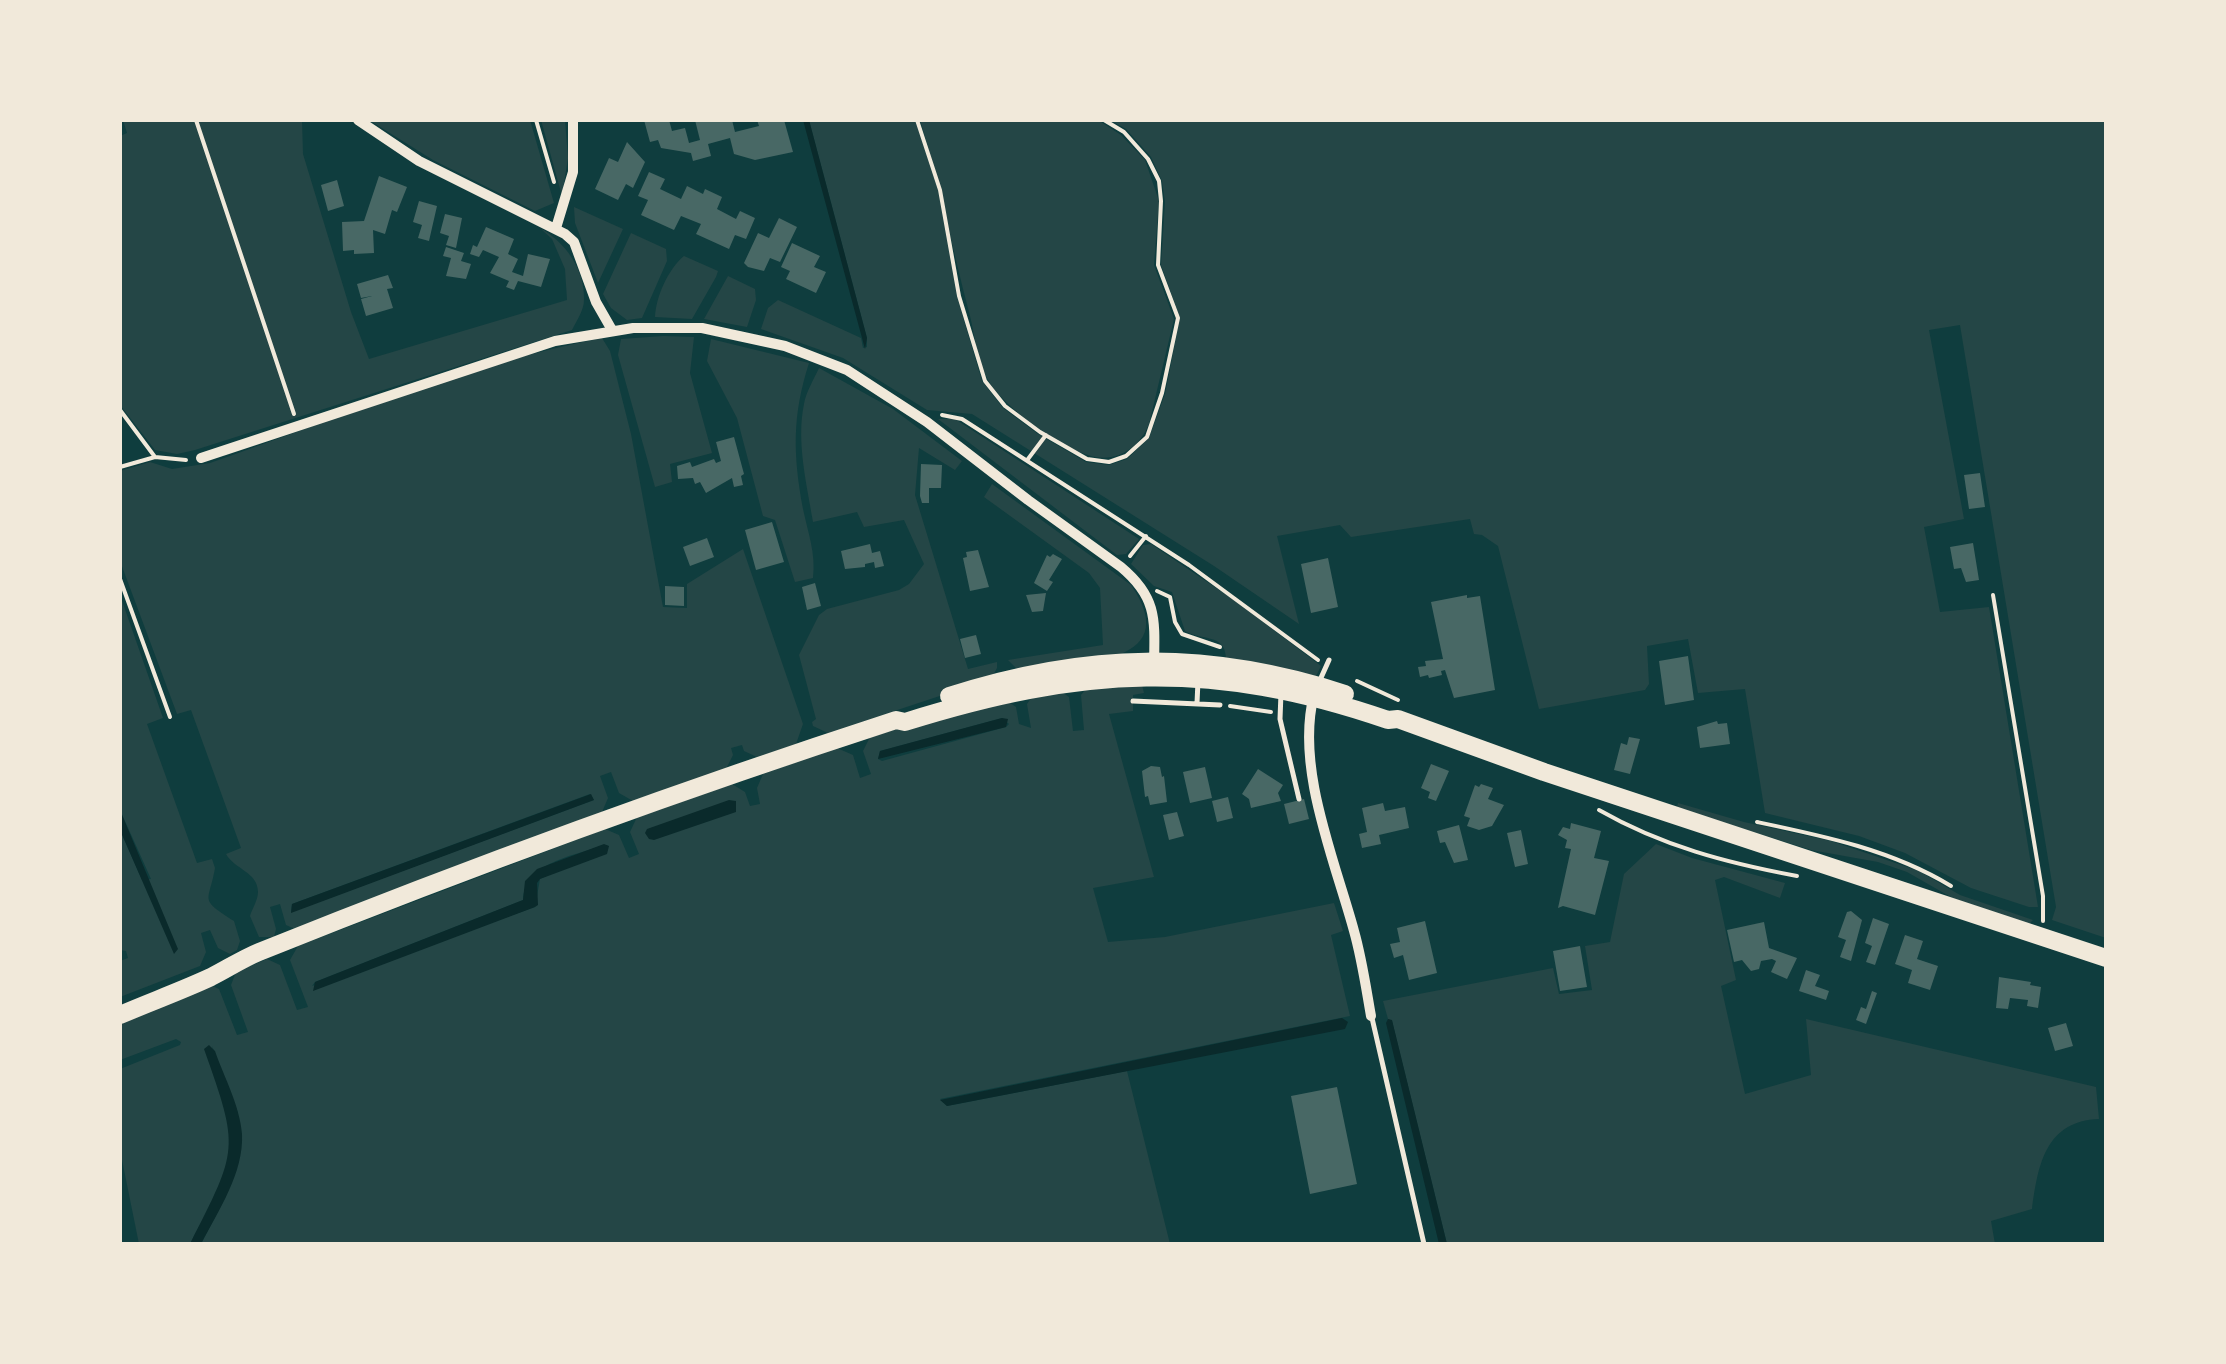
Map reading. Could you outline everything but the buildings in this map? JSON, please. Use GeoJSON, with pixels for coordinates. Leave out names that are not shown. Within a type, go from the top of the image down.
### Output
{"type":"FeatureCollection","features":[{"type":"Feature","properties":{"kind":"main road"},"geometry":{"type":"LineString","coordinates":[[1152,682],[1222,664],[1316,691],[1388,720],[1400,710],[1544,772],[2106,958]]}},
{"type":"Feature","properties":{"kind":"main road"},"geometry":{"type":"LineString","coordinates":[[120,1015],[215,975],[234,963],[520,851],[896,720],[905,722],[1020,690],[1104,678],[1283,683]]}},
{"type":"Feature","properties":{"kind":"main road"},"geometry":{"type":"LineString","coordinates":[[120,1002],[210,966],[234,963]]}},
{"type":"Feature","properties":{"kind":"street"},"geometry":{"type":"LineString","coordinates":[[358,120],[452,178],[556,228],[574,242],[596,302],[612,330]]}},
{"type":"Feature","properties":{"kind":"street"},"geometry":{"type":"LineString","coordinates":[[556,228],[573,172],[574,120]]}},
{"type":"Feature","properties":{"kind":"street"},"geometry":{"type":"LineString","coordinates":[[201,458],[556,340],[612,330],[698,328],[786,346],[846,370],[927,422],[1140,584],[1154,613],[1152,682]]}},
{"type":"Feature","properties":{"kind":"street"},"geometry":{"type":"LineString","coordinates":[[1316,691],[1308,732],[1312,766],[1371,1016]]}},
{"type":"Feature","properties":{"kind":"lane"},"geometry":{"type":"LineString","coordinates":[[1316,691],[1328,663]]}},
{"type":"Feature","properties":{"kind":"lane"},"geometry":{"type":"LineString","coordinates":[[1197,703],[1199,678]]}},
{"type":"Feature","properties":{"kind":"lane"},"geometry":{"type":"LineString","coordinates":[[1134,701],[1152,682],[1197,703],[1220,705]]}},
{"type":"Feature","properties":{"kind":"lane"},"geometry":{"type":"LineString","coordinates":[[1283,683],[1280,713],[1299,799]]}},
{"type":"Feature","properties":{"kind":"lane"},"geometry":{"type":"LineString","coordinates":[[1371,1016],[1424,1244]]}},
{"type":"Feature","properties":{"kind":"path"},"geometry":{"type":"LineString","coordinates":[[196,120],[298,425]]}},
{"type":"Feature","properties":{"kind":"path"},"geometry":{"type":"LineString","coordinates":[[536,120],[563,210]]}},
{"type":"Feature","properties":{"kind":"path"},"geometry":{"type":"LineString","coordinates":[[918,120],[940,190],[959,296],[985,381],[1005,406],[1046,435],[1088,458],[1109,462],[1126,456],[1147,437],[1178,318],[1158,265],[1162,201],[1159,181],[1148,159],[1124,132],[1104,120]]}},
{"type":"Feature","properties":{"kind":"path"},"geometry":{"type":"LineString","coordinates":[[120,410],[156,457]]}},
{"type":"Feature","properties":{"kind":"path"},"geometry":{"type":"LineString","coordinates":[[927,422],[933,415],[956,416],[1146,536],[1400,710]]}},
{"type":"Feature","properties":{"kind":"path"},"geometry":{"type":"LineString","coordinates":[[1028,460],[1046,435]]}},
{"type":"Feature","properties":{"kind":"path"},"geometry":{"type":"LineString","coordinates":[[120,467],[156,457],[201,458]]}},
{"type":"Feature","properties":{"kind":"path"},"geometry":{"type":"LineString","coordinates":[[1126,560],[1146,536]]}},
{"type":"Feature","properties":{"kind":"path"},"geometry":{"type":"LineString","coordinates":[[120,578],[170,716]]}},
{"type":"Feature","properties":{"kind":"path"},"geometry":{"type":"LineString","coordinates":[[1154,592],[1170,597],[1182,634],[1216,644],[1222,654]]}},
{"type":"Feature","properties":{"kind":"path"},"geometry":{"type":"LineString","coordinates":[[1993,595],[2043,896],[2041,938]]}},
{"type":"Feature","properties":{"kind":"path"},"geometry":{"type":"LineString","coordinates":[[1220,705],[1280,713]]}},
{"type":"Feature","properties":{"kind":"path"},"geometry":{"type":"LineString","coordinates":[[1743,819],[1832,838],[1901,860],[1920,867],[1959,892]]}},
{"type":"Feature","properties":{"kind":"path"},"geometry":{"type":"LineString","coordinates":[[1660,841],[1664,831]]}},
{"type":"Feature","properties":{"kind":"path"},"geometry":{"type":"LineString","coordinates":[[1897,872],[1901,860]]}},
{"type":"Feature","properties":{"kind":"shaded area"},"geometry":{"type":"Polygon","coordinates":[[[123,120],[302,120],[303,154],[369,359],[567,300],[565,269],[552,239],[540,228],[558,241],[577,267],[583,289],[582,311],[572,330],[195,450],[177,454],[155,450],[120,405],[120,136],[127,133],[123,120]]]}},
{"type":"Feature","properties":{"kind":"shaded area"},"geometry":{"type":"Polygon","coordinates":[[[369,120],[530,120],[554,203],[535,211],[433,160],[369,120]]]}},
{"type":"Feature","properties":{"kind":"shaded area"},"geometry":{"type":"Polygon","coordinates":[[[541,120],[565,120],[568,158],[562,196],[541,120]]]}},
{"type":"Feature","properties":{"kind":"shaded area"},"geometry":{"type":"Polygon","coordinates":[[[803,120],[809,120],[867,338],[865,349],[803,120]]]}},
{"type":"Feature","properties":{"kind":"shaded area"},"geometry":{"type":"Polygon","coordinates":[[[809,120],[915,120],[938,190],[957,297],[982,381],[1003,408],[1038,434],[1086,462],[1109,465],[1127,459],[1149,438],[1165,394],[1180,318],[1161,265],[1165,202],[1162,181],[1151,157],[1126,129],[1110,120],[2106,120],[2106,938],[2052,920],[2056,907],[1960,325],[1929,330],[1964,519],[1924,527],[1940,612],[1989,607],[2038,907],[1971,888],[1905,853],[1859,836],[1765,813],[1745,689],[1698,693],[1688,639],[1647,646],[1649,684],[1645,690],[1539,709],[1498,546],[1474,534],[1470,519],[1351,537],[1340,525],[1277,536],[1299,624],[972,414],[927,410],[843,358],[761,329],[768,308],[778,300],[861,338],[863,348],[867,347],[809,120]]]}},
{"type":"Feature","properties":{"kind":"shaded area"},"geometry":{"type":"Polygon","coordinates":[[[920,120],[1098,120],[1121,135],[1145,160],[1159,201],[1154,265],[1174,319],[1149,424],[1128,450],[1105,458],[1068,446],[1019,414],[987,378],[920,120]]]}},
{"type":"Feature","properties":{"kind":"shaded area"},"geometry":{"type":"Polygon","coordinates":[[[574,207],[623,229],[598,283],[575,223],[574,207]]]}},
{"type":"Feature","properties":{"kind":"shaded area"},"geometry":{"type":"Polygon","coordinates":[[[631,233],[666,249],[667,261],[642,318],[627,320],[611,308],[603,294],[631,233]]]}},
{"type":"Feature","properties":{"kind":"shaded area"},"geometry":{"type":"Polygon","coordinates":[[[684,256],[718,271],[716,277],[692,319],[655,317],[664,284],[684,256]]]}},
{"type":"Feature","properties":{"kind":"shaded area"},"geometry":{"type":"Polygon","coordinates":[[[728,276],[755,289],[756,300],[747,327],[704,319],[728,276]]]}},
{"type":"Feature","properties":{"kind":"shaded area"},"geometry":{"type":"Polygon","coordinates":[[[694,337],[690,373],[712,453],[670,464],[672,482],[655,487],[618,355],[621,339],[694,337]]]}},
{"type":"Feature","properties":{"kind":"shaded area"},"geometry":{"type":"Polygon","coordinates":[[[602,338],[610,351],[631,434],[663,607],[687,608],[687,584],[743,549],[803,724],[796,744],[757,757],[744,751],[742,745],[731,748],[733,755],[726,769],[633,801],[619,793],[611,772],[600,776],[608,798],[602,812],[295,929],[286,925],[280,904],[270,907],[276,929],[274,937],[259,937],[250,916],[258,895],[257,885],[226,854],[241,848],[191,710],[177,714],[120,561],[120,471],[150,462],[172,469],[210,463],[404,393],[602,338]],[[590,794],[292,904],[291,912],[594,800],[590,794]]]}},
{"type":"Feature","properties":{"kind":"shaded area"},"geometry":{"type":"Polygon","coordinates":[[[711,339],[809,363],[799,400],[796,453],[813,578],[795,582],[775,520],[763,516],[737,418],[707,361],[711,339]]]}},
{"type":"Feature","properties":{"kind":"shaded area"},"geometry":{"type":"Polygon","coordinates":[[[819,368],[893,409],[962,461],[955,470],[919,448],[915,495],[968,669],[997,662],[991,679],[828,733],[813,726],[816,719],[799,655],[819,615],[827,609],[899,590],[909,584],[924,564],[904,520],[864,527],[857,512],[813,522],[801,433],[805,399],[819,368]]]}},
{"type":"Feature","properties":{"kind":"shaded area"},"geometry":{"type":"Polygon","coordinates":[[[938,419],[955,419],[1139,539],[1126,554],[1117,555],[938,419]]]}},
{"type":"Feature","properties":{"kind":"shaded area"},"geometry":{"type":"Polygon","coordinates":[[[992,484],[1131,585],[1145,612],[1145,632],[1134,647],[1092,662],[1019,671],[1008,660],[1103,645],[1100,588],[1089,573],[984,497],[992,484]]]}},
{"type":"Feature","properties":{"kind":"shaded area"},"geometry":{"type":"Polygon","coordinates":[[[1151,544],[1321,666],[1316,676],[1226,658],[1217,641],[1185,631],[1172,592],[1154,586],[1131,564],[1143,545],[1151,544]]]}},
{"type":"Feature","properties":{"kind":"shaded area"},"geometry":{"type":"Polygon","coordinates":[[[120,595],[163,718],[147,724],[197,863],[212,859],[215,868],[209,899],[234,921],[240,941],[237,950],[230,954],[218,948],[210,930],[201,933],[206,952],[200,966],[120,997],[120,961],[128,958],[126,951],[120,950],[120,830],[142,880],[151,879],[120,810],[120,595]]]}},
{"type":"Feature","properties":{"kind":"shaded area"},"geometry":{"type":"Polygon","coordinates":[[[1090,684],[1142,685],[1144,693],[1133,695],[1133,711],[1109,714],[1154,877],[1093,888],[1108,942],[1165,937],[1334,903],[1343,931],[1331,935],[1350,1016],[940,1099],[947,1106],[1127,1071],[1170,1244],[201,1244],[226,1196],[238,1113],[212,1046],[231,1129],[224,1179],[190,1244],[139,1244],[120,1150],[120,1069],[181,1042],[176,1039],[120,1060],[120,1021],[208,984],[219,989],[237,1035],[248,1032],[231,985],[236,972],[267,959],[280,965],[297,1010],[308,1007],[290,960],[298,946],[605,829],[619,835],[629,858],[639,854],[630,832],[637,817],[732,784],[745,792],[750,806],[760,804],[757,788],[763,774],[837,748],[853,755],[860,778],[871,774],[863,751],[870,737],[1003,698],[1016,707],[1019,724],[1031,728],[1027,704],[1036,691],[1056,688],[1069,697],[1073,731],[1084,730],[1081,695],[1090,684]],[[1002,718],[880,751],[878,759],[1006,727],[1009,724],[1002,718]],[[609,846],[542,869],[532,877],[523,900],[312,986],[535,907],[540,879],[609,846]]]}},
{"type":"Feature","properties":{"kind":"shaded area"},"geometry":{"type":"Polygon","coordinates":[[[1008,719],[1006,727],[878,759],[880,751],[1008,719]]]}},
{"type":"Feature","properties":{"kind":"shaded area"},"geometry":{"type":"Polygon","coordinates":[[[591,794],[594,800],[291,913],[292,904],[591,794]]]}},
{"type":"Feature","properties":{"kind":"shaded area"},"geometry":{"type":"Polygon","coordinates":[[[729,800],[736,801],[736,812],[654,840],[645,833],[647,829],[729,800]]]}},
{"type":"Feature","properties":{"kind":"shaded area"},"geometry":{"type":"Polygon","coordinates":[[[1678,803],[1831,841],[1919,871],[1960,895],[2033,920],[2029,924],[1956,900],[1907,872],[1878,862],[1811,850],[1677,808],[1678,803]]]}},
{"type":"Feature","properties":{"kind":"shaded area"},"geometry":{"type":"Polygon","coordinates":[[[120,810],[178,949],[174,954],[120,830],[120,810]]]}},
{"type":"Feature","properties":{"kind":"shaded area"},"geometry":{"type":"Polygon","coordinates":[[[604,844],[609,846],[607,854],[540,879],[535,907],[313,991],[315,982],[523,900],[525,881],[537,869],[604,844]]]}},
{"type":"Feature","properties":{"kind":"shaded area"},"geometry":{"type":"Polygon","coordinates":[[[1656,844],[1785,883],[1780,898],[1724,877],[1715,880],[1736,980],[1721,986],[1745,1094],[1811,1075],[1806,1019],[2096,1087],[2099,1119],[2081,1122],[2056,1136],[2042,1161],[2032,1209],[1991,1221],[1995,1244],[1447,1244],[1392,1021],[1383,1001],[1553,968],[1559,994],[1592,990],[1585,946],[1610,942],[1624,874],[1656,844]]]}},
{"type":"Feature","properties":{"kind":"shaded area"},"geometry":{"type":"Polygon","coordinates":[[[1342,1018],[1348,1022],[1345,1029],[947,1106],[940,1100],[1342,1018]]]}},
{"type":"Feature","properties":{"kind":"shaded area"},"geometry":{"type":"Polygon","coordinates":[[[1388,1019],[1392,1020],[1447,1244],[1439,1244],[1388,1019]]]}},
{"type":"Feature","properties":{"kind":"shaded area"},"geometry":{"type":"Polygon","coordinates":[[[209,1045],[235,1102],[242,1149],[229,1191],[201,1244],[190,1244],[218,1188],[228,1149],[224,1109],[204,1049],[209,1045]]]}}]}
